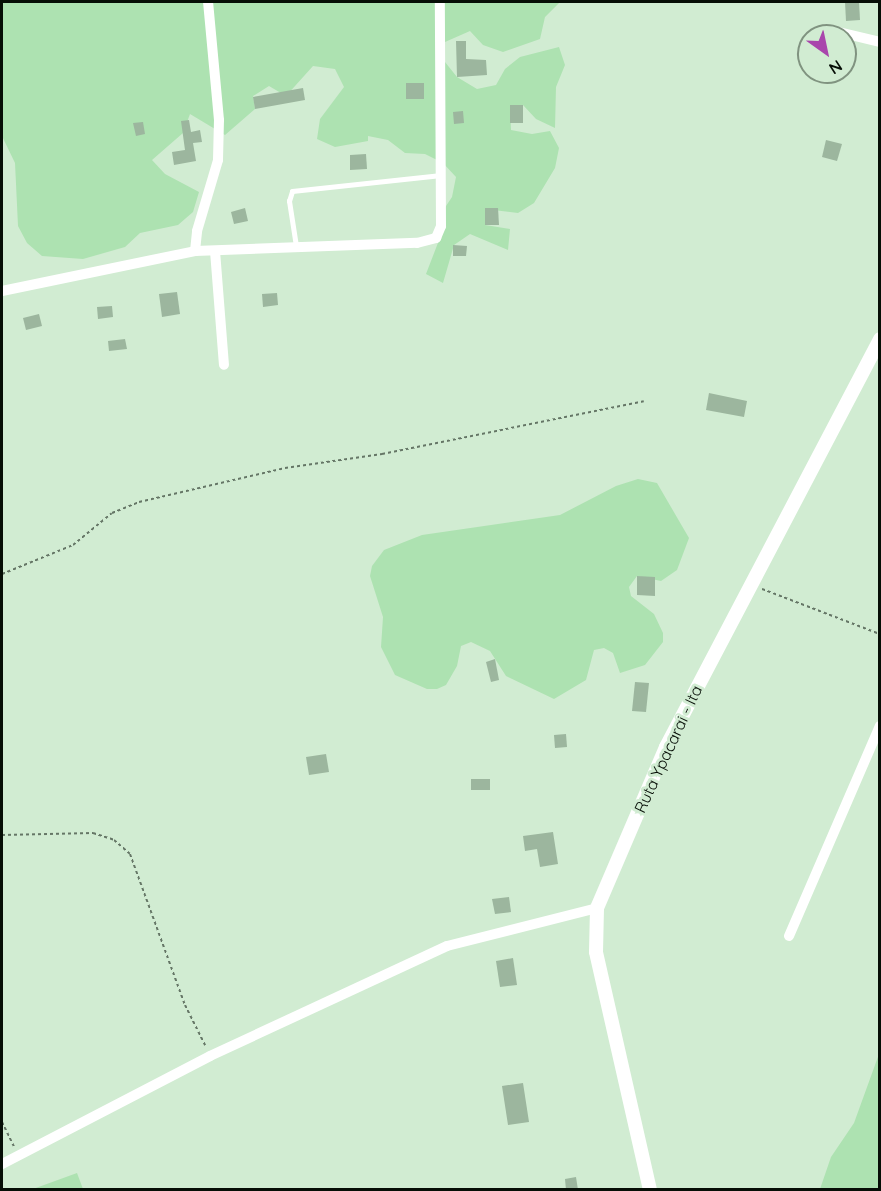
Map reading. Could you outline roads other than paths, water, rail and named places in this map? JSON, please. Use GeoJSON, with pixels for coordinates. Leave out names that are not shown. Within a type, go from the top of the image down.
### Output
{"type":"FeatureCollection","features":[{"type":"Feature","properties":{"kind":"street"},"geometry":{"type":"LineString","coordinates":[[195,251],[197,231],[218,160],[219,120],[208,2]]}},
{"type":"Feature","properties":{"kind":"street"},"geometry":{"type":"LineString","coordinates":[[2,291],[195,251],[417,243],[436,238],[441,226],[440,2]]}},
{"type":"Feature","properties":{"kind":"street"},"geometry":{"type":"LineString","coordinates":[[857,37],[879,42]]}},
{"type":"Feature","properties":{"kind":"street"},"geometry":{"type":"LineString","coordinates":[[215,251],[224,365]]}},
{"type":"Feature","properties":{"kind":"street","name":"Ruta Ypacarai - Ita"},"geometry":{"type":"LineString","coordinates":[[650,1190],[596,952],[597,908],[666,747],[879,339]]}},
{"type":"Feature","properties":{"kind":"street"},"geometry":{"type":"LineString","coordinates":[[789,936],[879,726]]}},
{"type":"Feature","properties":{"kind":"street"},"geometry":{"type":"LineString","coordinates":[[2,1164],[210,1056],[447,946],[597,908]]}},
{"type":"Feature","properties":{"kind":"lane"},"geometry":{"type":"LineString","coordinates":[[296,246],[289,201],[292,191],[441,175]]}}]}
